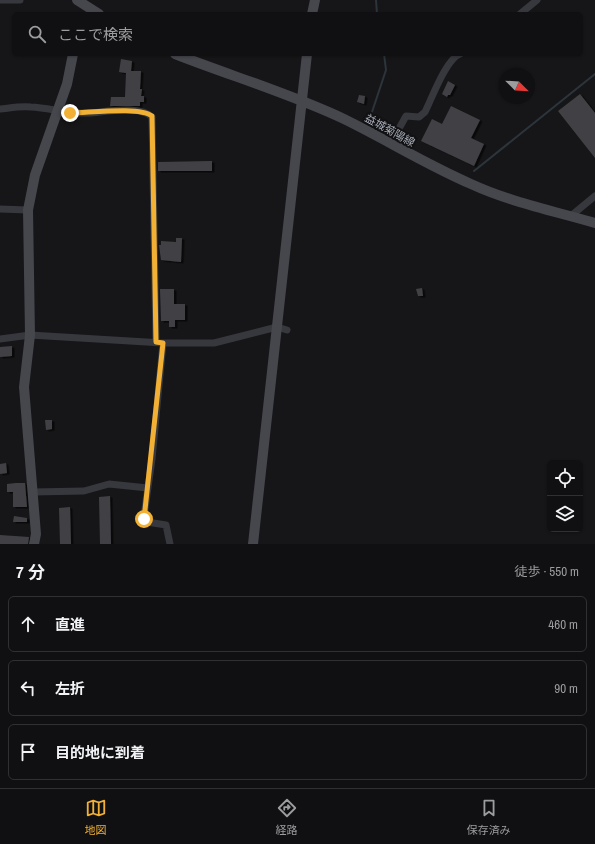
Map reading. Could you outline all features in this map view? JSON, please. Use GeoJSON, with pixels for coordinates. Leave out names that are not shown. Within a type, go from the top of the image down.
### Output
{"type":"FeatureCollection","features":[{"type":"Feature","properties":{"kind":"street"},"geometry":{"type":"LineString","coordinates":[[0,0],[20,0]]}},
{"type":"Feature","properties":{"kind":"street"},"geometry":{"type":"LineString","coordinates":[[78,0],[87,11]]}},
{"type":"Feature","properties":{"kind":"street"},"geometry":{"type":"LineString","coordinates":[[312,12],[315,0]]}},
{"type":"Feature","properties":{"kind":"street"},"geometry":{"type":"LineString","coordinates":[[522,12],[537,0]]}},
{"type":"Feature","properties":{"kind":"street"},"geometry":{"type":"LineString","coordinates":[[34,544],[36,534],[24,387],[30,335],[28,210],[35,175],[67,84],[73,56]]}},
{"type":"Feature","properties":{"kind":"street","name":"益城菊陽線"},"geometry":{"type":"LineString","coordinates":[[180,56],[301,100],[344,119],[391,143],[427,164],[472,185],[528,204],[572,215],[595,223]]}},
{"type":"Feature","properties":{"kind":"street"},"geometry":{"type":"LineString","coordinates":[[253,544],[282,328],[301,100],[307,56]]}},
{"type":"Feature","properties":{"kind":"street"},"geometry":{"type":"LineString","coordinates":[[391,143],[406,116],[419,116],[425,112],[449,63],[455,56]]}},
{"type":"Feature","properties":{"kind":"street"},"geometry":{"type":"LineString","coordinates":[[0,109],[31,107],[70,113],[89,113],[115,110],[148,113],[152,116],[160,343],[148,488],[144,518],[147,522],[166,525],[170,544]]}},
{"type":"Feature","properties":{"kind":"street"},"geometry":{"type":"LineString","coordinates":[[572,215],[595,196]]}},
{"type":"Feature","properties":{"kind":"street"},"geometry":{"type":"LineString","coordinates":[[0,209],[28,210]]}},
{"type":"Feature","properties":{"kind":"street"},"geometry":{"type":"LineString","coordinates":[[0,339],[30,335],[160,343],[226,342],[282,328]]}},
{"type":"Feature","properties":{"kind":"street"},"geometry":{"type":"LineString","coordinates":[[33,492],[84,490],[109,484],[148,488]]}},
{"type":"Feature","properties":{"kind":"building"},"geometry":{"type":"Polygon","coordinates":[[[121,59],[132,61],[131,71],[141,71],[140,89],[142,89],[141,96],[144,96],[144,102],[140,102],[140,106],[110,106],[111,97],[125,97],[126,73],[119,72],[121,59]]]}},
{"type":"Feature","properties":{"kind":"building"},"geometry":{"type":"Polygon","coordinates":[[[448,81],[455,85],[450,95],[447,97],[442,94],[448,81]]]}},
{"type":"Feature","properties":{"kind":"building"},"geometry":{"type":"Polygon","coordinates":[[[580,94],[595,113],[595,158],[558,111],[580,94]]]}},
{"type":"Feature","properties":{"kind":"building"},"geometry":{"type":"Polygon","coordinates":[[[359,95],[365,96],[364,104],[357,102],[359,95]]]}},
{"type":"Feature","properties":{"kind":"building"},"geometry":{"type":"Polygon","coordinates":[[[451,106],[480,120],[471,138],[484,144],[474,166],[421,141],[432,119],[442,124],[451,106]]]}},
{"type":"Feature","properties":{"kind":"building"},"geometry":{"type":"Polygon","coordinates":[[[212,161],[212,171],[158,171],[158,162],[212,161]]]}},
{"type":"Feature","properties":{"kind":"building"},"geometry":{"type":"Polygon","coordinates":[[[176,238],[182,238],[181,262],[161,260],[159,245],[161,245],[161,241],[176,242],[176,238]]]}},
{"type":"Feature","properties":{"kind":"building"},"geometry":{"type":"Polygon","coordinates":[[[422,288],[423,296],[418,296],[416,289],[422,288]]]}},
{"type":"Feature","properties":{"kind":"building"},"geometry":{"type":"Polygon","coordinates":[[[160,289],[174,289],[174,304],[185,304],[185,320],[175,320],[175,327],[169,327],[169,321],[161,321],[160,289]]]}},
{"type":"Feature","properties":{"kind":"building"},"geometry":{"type":"Polygon","coordinates":[[[12,346],[12,356],[0,357],[0,347],[12,346]]]}},
{"type":"Feature","properties":{"kind":"building"},"geometry":{"type":"Polygon","coordinates":[[[45,420],[52,420],[52,429],[46,430],[45,420]]]}},
{"type":"Feature","properties":{"kind":"building"},"geometry":{"type":"Polygon","coordinates":[[[6,463],[7,473],[0,474],[0,464],[6,463]]]}},
{"type":"Feature","properties":{"kind":"building"},"geometry":{"type":"Polygon","coordinates":[[[25,483],[27,507],[13,507],[13,492],[7,492],[7,484],[25,483]]]}},
{"type":"Feature","properties":{"kind":"building"},"geometry":{"type":"Polygon","coordinates":[[[110,496],[111,544],[100,544],[99,497],[110,496]]]}},
{"type":"Feature","properties":{"kind":"building"},"geometry":{"type":"Polygon","coordinates":[[[70,507],[71,544],[60,544],[59,508],[70,507]]]}},
{"type":"Feature","properties":{"kind":"building"},"geometry":{"type":"Polygon","coordinates":[[[14,516],[27,518],[27,522],[13,522],[14,516]]]}},
{"type":"Feature","properties":{"kind":"building"},"geometry":{"type":"Polygon","coordinates":[[[0,535],[29,537],[28,544],[0,544],[0,535]]]}},
{"type":"Feature","properties":{"kind":"waterway"},"geometry":{"type":"LineString","coordinates":[[376,0],[377,12]]}},
{"type":"Feature","properties":{"kind":"waterway"},"geometry":{"type":"LineString","coordinates":[[370,118],[386,70],[384,56]]}},
{"type":"Feature","properties":{"kind":"waterway"},"geometry":{"type":"LineString","coordinates":[[474,171],[595,74]]}},
{"type":"Feature","properties":{"kind":"route"},"geometry":{"type":"LineString","coordinates":[[70,113],[89,113],[115,110],[148,113],[152,116],[156,342],[163,343],[152,459],[144,519]]}}]}
